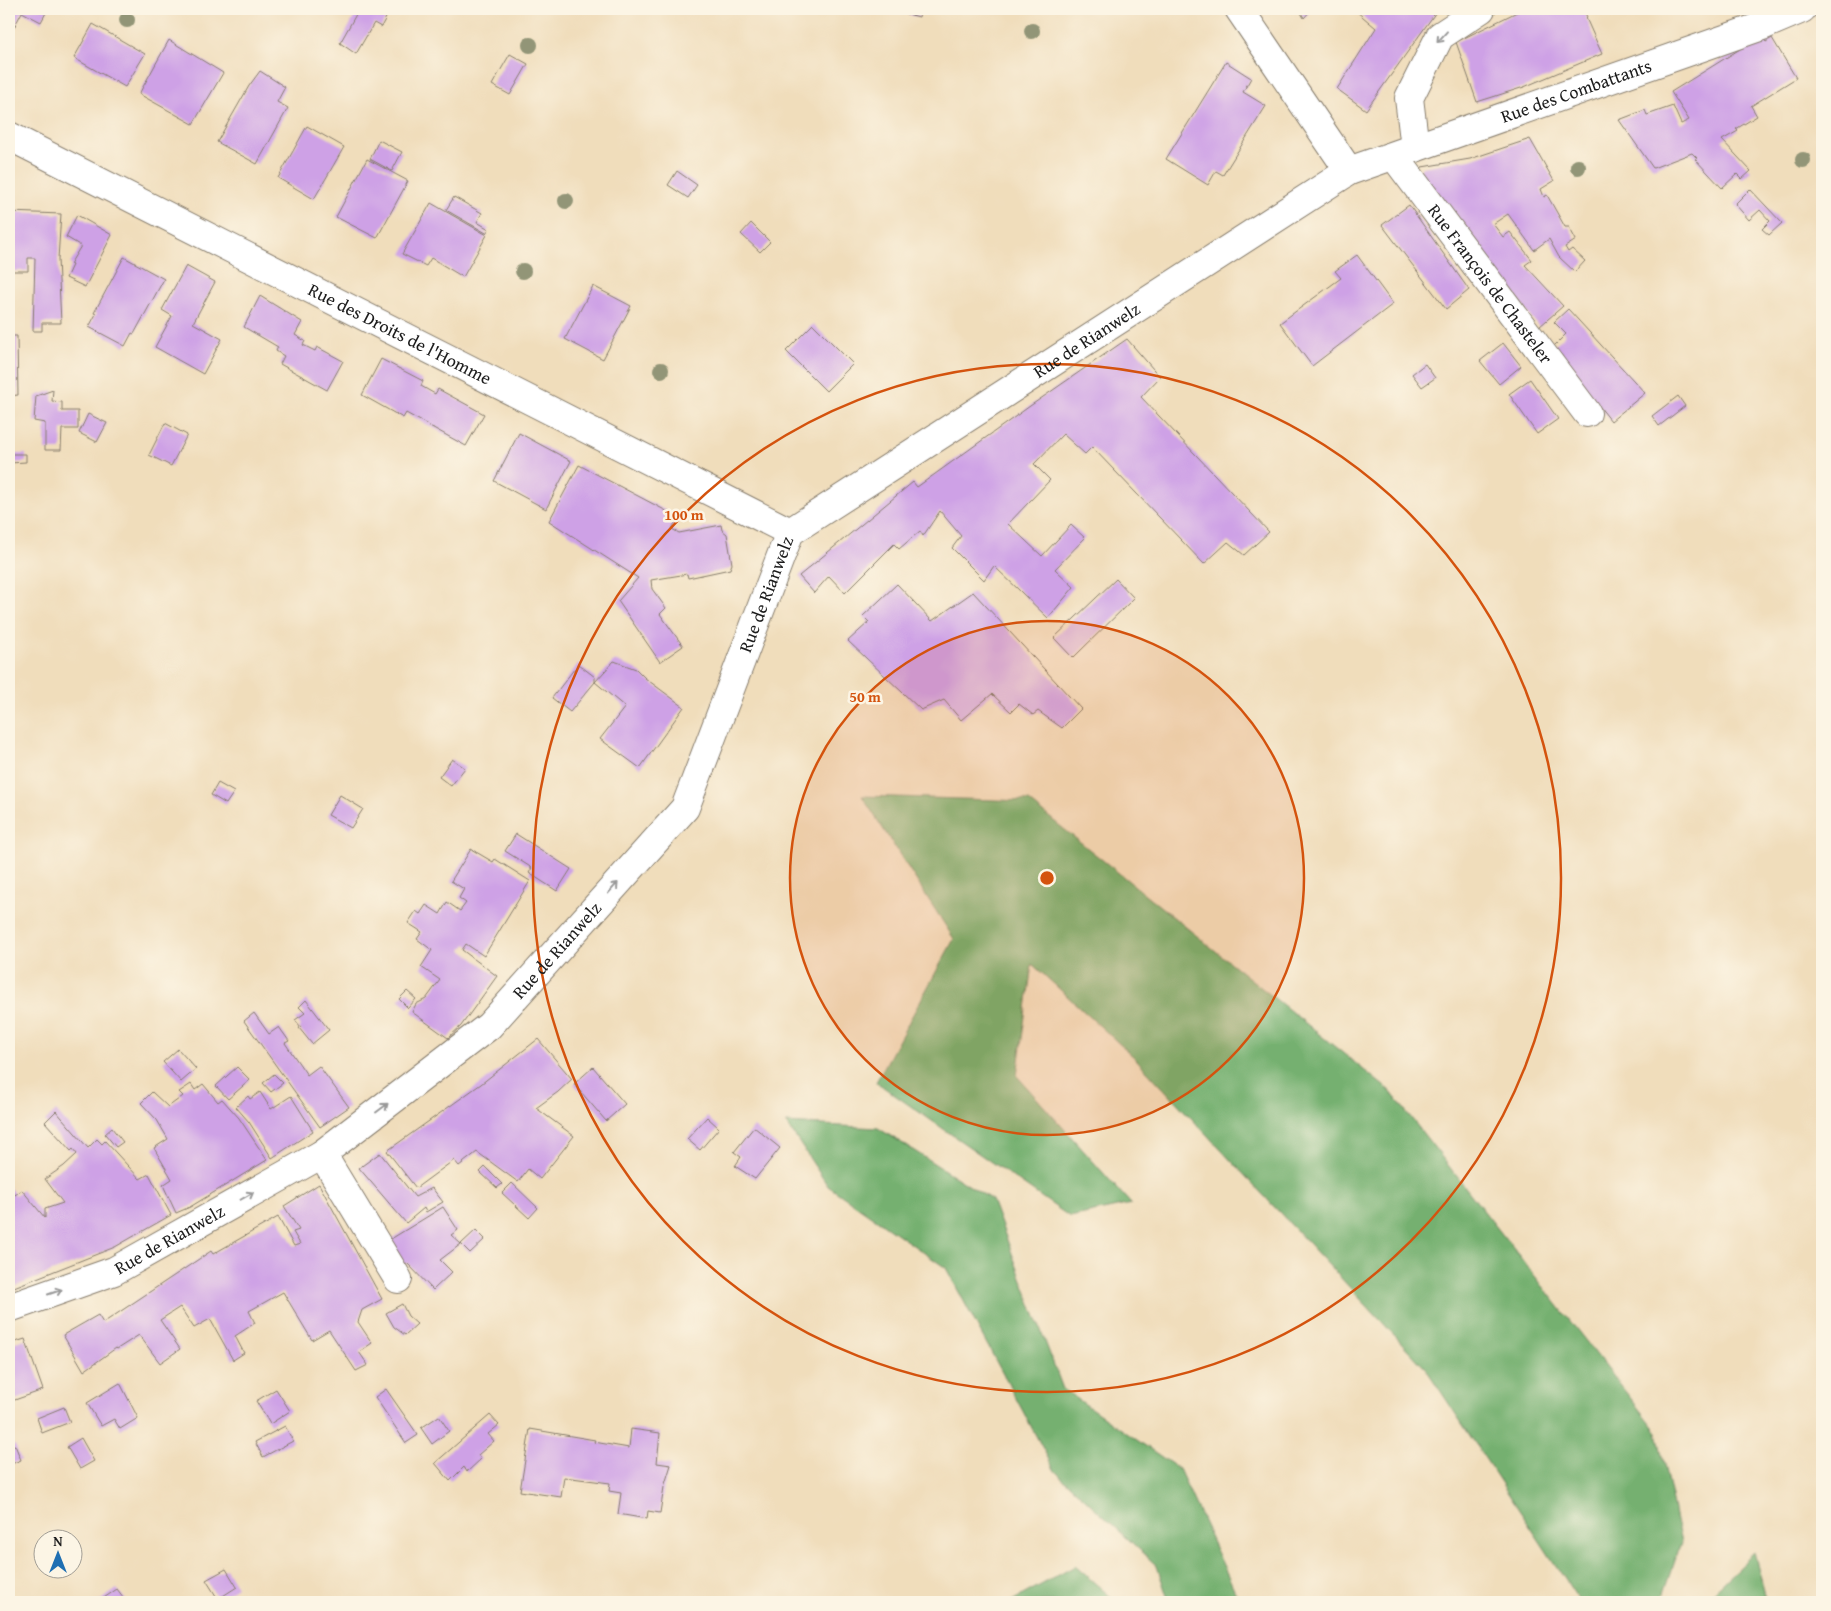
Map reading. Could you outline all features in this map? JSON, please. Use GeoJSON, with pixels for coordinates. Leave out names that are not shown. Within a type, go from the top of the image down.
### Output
{"type":"FeatureCollection","features":[{"type":"Feature","properties":{"kind":"street"},"geometry":{"type":"LineString","coordinates":[[1239,9],[1349,171]]}},
{"type":"Feature","properties":{"kind":"street"},"geometry":{"type":"LineString","coordinates":[[1404,152],[1409,98],[1440,36],[1481,9]]}},
{"type":"Feature","properties":{"kind":"street","name":"Rue des Combattants"},"geometry":{"type":"LineString","coordinates":[[1349,171],[1762,26],[1802,9]]}},
{"type":"Feature","properties":{"kind":"street","name":"Rue des Droits de l'Homme"},"geometry":{"type":"LineString","coordinates":[[9,136],[790,532]]}},
{"type":"Feature","properties":{"kind":"street","name":"Rue François de Chasteler"},"geometry":{"type":"LineString","coordinates":[[1404,152],[1587,413]]}},
{"type":"Feature","properties":{"kind":"street","name":"Rue de Rianwelz"},"geometry":{"type":"LineString","coordinates":[[9,1308],[114,1271],[322,1154],[489,1026],[685,808],[790,532],[1349,171]]}},
{"type":"Feature","properties":{"kind":"street"},"geometry":{"type":"LineString","coordinates":[[322,1154],[398,1279]]}},
{"type":"Feature","properties":{"kind":"green space"},"geometry":{"type":"Polygon","coordinates":[[[862,796],[1029,801],[1390,1091],[1657,1432],[1681,1543],[1661,1602],[1580,1602],[1426,1369],[1135,1058],[1032,964],[1017,1076],[1131,1204],[1070,1217],[876,1082],[954,939],[862,796]]]}},
{"type":"Feature","properties":{"kind":"green space"},"geometry":{"type":"Polygon","coordinates":[[[786,1123],[878,1128],[992,1200],[1063,1389],[1179,1469],[1240,1602],[1169,1602],[1157,1566],[1055,1471],[946,1268],[828,1186],[786,1123]]]}},
{"type":"Feature","properties":{"kind":"green space"},"geometry":{"type":"Polygon","coordinates":[[[1754,1553],[1767,1602],[1702,1602],[1703,1601],[1754,1553]]]}},
{"type":"Feature","properties":{"kind":"green space"},"geometry":{"type":"Polygon","coordinates":[[[1075,1566],[1117,1602],[1010,1602],[1075,1566]]]}},
{"type":"Feature","properties":{"kind":"building"},"geometry":{"type":"Polygon","coordinates":[[[9,9],[48,9],[41,22],[22,12],[9,37],[9,9]]]}},
{"type":"Feature","properties":{"kind":"building"},"geometry":{"type":"Polygon","coordinates":[[[359,9],[384,9],[389,12],[381,27],[374,23],[356,54],[340,43],[359,9]]]}},
{"type":"Feature","properties":{"kind":"building"},"geometry":{"type":"Polygon","coordinates":[[[887,9],[921,9],[919,17],[887,9]]]}},
{"type":"Feature","properties":{"kind":"building"},"geometry":{"type":"Polygon","coordinates":[[[1299,9],[1312,9],[1304,18],[1299,9]]]}},
{"type":"Feature","properties":{"kind":"building"},"geometry":{"type":"Polygon","coordinates":[[[1357,9],[1440,9],[1366,110],[1337,89],[1376,28],[1356,11],[1357,9]]]}},
{"type":"Feature","properties":{"kind":"building"},"geometry":{"type":"Polygon","coordinates":[[[1523,9],[1583,9],[1602,54],[1524,87],[1477,102],[1456,42],[1523,9]]]}},
{"type":"Feature","properties":{"kind":"building"},"geometry":{"type":"Polygon","coordinates":[[[93,24],[145,54],[125,87],[74,58],[93,24]]]}},
{"type":"Feature","properties":{"kind":"building"},"geometry":{"type":"Polygon","coordinates":[[[1761,36],[1766,42],[1772,38],[1796,78],[1751,106],[1757,116],[1736,129],[1738,131],[1722,140],[1751,171],[1742,179],[1737,174],[1722,188],[1695,159],[1697,158],[1692,153],[1653,168],[1619,120],[1645,110],[1647,115],[1673,106],[1681,124],[1689,120],[1671,92],[1761,36]]]}},
{"type":"Feature","properties":{"kind":"building"},"geometry":{"type":"Polygon","coordinates":[[[169,40],[223,73],[193,124],[139,94],[169,40]]]}},
{"type":"Feature","properties":{"kind":"building"},"geometry":{"type":"Polygon","coordinates":[[[510,54],[528,64],[510,95],[492,85],[510,54]]]}},
{"type":"Feature","properties":{"kind":"building"},"geometry":{"type":"Polygon","coordinates":[[[1226,62],[1251,78],[1243,92],[1266,106],[1223,175],[1216,171],[1208,185],[1166,159],[1226,62]]]}},
{"type":"Feature","properties":{"kind":"building"},"geometry":{"type":"Polygon","coordinates":[[[260,71],[285,87],[277,102],[288,108],[257,164],[217,142],[249,86],[260,71]]]}},
{"type":"Feature","properties":{"kind":"building"},"geometry":{"type":"Polygon","coordinates":[[[307,126],[344,147],[314,199],[278,178],[307,126]]]}},
{"type":"Feature","properties":{"kind":"building"},"geometry":{"type":"Polygon","coordinates":[[[1530,139],[1554,181],[1541,189],[1544,197],[1547,195],[1565,227],[1569,227],[1576,240],[1565,247],[1568,252],[1572,249],[1585,261],[1575,272],[1559,257],[1549,239],[1534,250],[1508,214],[1493,224],[1503,237],[1510,232],[1532,260],[1525,265],[1563,306],[1539,327],[1418,175],[1422,167],[1470,159],[1530,139]]]}},
{"type":"Feature","properties":{"kind":"building"},"geometry":{"type":"Polygon","coordinates":[[[379,140],[402,152],[392,171],[370,159],[379,140]]]}},
{"type":"Feature","properties":{"kind":"building"},"geometry":{"type":"Polygon","coordinates":[[[367,159],[408,181],[377,238],[336,217],[367,159]]]}},
{"type":"Feature","properties":{"kind":"building"},"geometry":{"type":"Polygon","coordinates":[[[677,171],[697,185],[688,198],[668,185],[677,171]]]}},
{"type":"Feature","properties":{"kind":"building"},"geometry":{"type":"Polygon","coordinates":[[[1750,189],[1782,223],[1769,235],[1762,229],[1770,221],[1760,210],[1749,220],[1735,204],[1750,189]]]}},
{"type":"Feature","properties":{"kind":"building"},"geometry":{"type":"Polygon","coordinates":[[[454,197],[482,213],[477,222],[489,229],[486,233],[446,210],[454,197]]]}},
{"type":"Feature","properties":{"kind":"building"},"geometry":{"type":"Polygon","coordinates":[[[431,203],[487,235],[463,277],[431,258],[426,266],[402,254],[431,203]]]}},
{"type":"Feature","properties":{"kind":"building"},"geometry":{"type":"Polygon","coordinates":[[[1409,205],[1469,290],[1446,309],[1382,225],[1409,205]]]}},
{"type":"Feature","properties":{"kind":"building"},"geometry":{"type":"Polygon","coordinates":[[[9,212],[61,214],[58,259],[61,323],[42,323],[42,331],[33,331],[35,258],[28,258],[28,271],[9,271],[9,212]]]}},
{"type":"Feature","properties":{"kind":"building"},"geometry":{"type":"Polygon","coordinates":[[[77,215],[112,235],[85,287],[66,278],[72,265],[70,264],[81,246],[66,237],[77,215]]]}},
{"type":"Feature","properties":{"kind":"building"},"geometry":{"type":"Polygon","coordinates":[[[751,223],[770,242],[760,252],[741,234],[751,223]]]}},
{"type":"Feature","properties":{"kind":"building"},"geometry":{"type":"Polygon","coordinates":[[[1357,255],[1393,304],[1312,366],[1280,323],[1341,278],[1335,271],[1357,255]]]}},
{"type":"Feature","properties":{"kind":"building"},"geometry":{"type":"Polygon","coordinates":[[[124,257],[164,279],[134,334],[132,333],[125,346],[89,327],[96,314],[94,313],[124,257]]]}},
{"type":"Feature","properties":{"kind":"building"},"geometry":{"type":"Polygon","coordinates":[[[186,266],[215,282],[193,323],[222,339],[203,374],[155,347],[172,316],[162,310],[186,266]]]}},
{"type":"Feature","properties":{"kind":"building"},"geometry":{"type":"Polygon","coordinates":[[[593,286],[631,306],[603,359],[565,339],[593,286]]]}},
{"type":"Feature","properties":{"kind":"building"},"geometry":{"type":"Polygon","coordinates":[[[260,296],[302,322],[295,335],[305,341],[303,345],[315,351],[317,347],[343,361],[327,390],[280,364],[284,356],[276,351],[278,347],[244,327],[260,296]]]}},
{"type":"Feature","properties":{"kind":"building"},"geometry":{"type":"Polygon","coordinates":[[[1568,309],[1645,393],[1611,421],[1561,358],[1563,357],[1554,346],[1566,334],[1554,322],[1568,309]]]}},
{"type":"Feature","properties":{"kind":"building"},"geometry":{"type":"Polygon","coordinates":[[[813,324],[853,364],[826,391],[786,351],[813,324]]]}},
{"type":"Feature","properties":{"kind":"building"},"geometry":{"type":"Polygon","coordinates":[[[9,336],[17,336],[18,395],[9,396],[9,336]]]}},
{"type":"Feature","properties":{"kind":"building"},"geometry":{"type":"Polygon","coordinates":[[[1127,339],[1160,377],[1141,397],[1269,532],[1244,555],[1228,542],[1204,564],[1092,447],[1085,454],[1063,434],[1034,464],[1050,480],[1008,524],[1042,556],[1071,525],[1085,538],[1055,569],[1074,587],[1048,618],[994,566],[984,580],[952,548],[961,536],[940,511],[923,536],[920,531],[899,549],[894,544],[845,593],[829,576],[814,593],[799,576],[913,482],[917,487],[1127,339]]]}},
{"type":"Feature","properties":{"kind":"building"},"geometry":{"type":"Polygon","coordinates":[[[1503,343],[1521,366],[1499,384],[1480,361],[1503,343]]]}},
{"type":"Feature","properties":{"kind":"building"},"geometry":{"type":"Polygon","coordinates":[[[381,359],[423,381],[421,386],[435,394],[438,389],[484,414],[466,446],[406,413],[403,418],[362,395],[381,359]]]}},
{"type":"Feature","properties":{"kind":"building"},"geometry":{"type":"Polygon","coordinates":[[[1425,364],[1435,378],[1422,387],[1412,374],[1425,364]]]}},
{"type":"Feature","properties":{"kind":"building"},"geometry":{"type":"Polygon","coordinates":[[[1530,379],[1558,419],[1537,434],[1509,394],[1530,379]]]}},
{"type":"Feature","properties":{"kind":"building"},"geometry":{"type":"Polygon","coordinates":[[[53,390],[52,401],[62,402],[62,411],[78,411],[78,429],[62,429],[61,450],[45,450],[45,423],[34,421],[36,396],[53,390]]]}},
{"type":"Feature","properties":{"kind":"building"},"geometry":{"type":"Polygon","coordinates":[[[1678,396],[1685,406],[1659,426],[1652,416],[1678,396]]]}},
{"type":"Feature","properties":{"kind":"building"},"geometry":{"type":"Polygon","coordinates":[[[88,414],[107,423],[97,442],[79,433],[88,414]]]}},
{"type":"Feature","properties":{"kind":"building"},"geometry":{"type":"Polygon","coordinates":[[[165,423],[187,435],[171,466],[149,455],[165,423]]]}},
{"type":"Feature","properties":{"kind":"building"},"geometry":{"type":"Polygon","coordinates":[[[519,433],[571,461],[546,509],[494,481],[519,433]]]}},
{"type":"Feature","properties":{"kind":"building"},"geometry":{"type":"Polygon","coordinates":[[[9,454],[26,454],[26,462],[9,463],[9,454]]]}},
{"type":"Feature","properties":{"kind":"building"},"geometry":{"type":"Polygon","coordinates":[[[579,465],[678,517],[672,529],[679,533],[721,525],[722,530],[727,534],[732,564],[730,569],[688,578],[687,574],[651,580],[652,589],[666,608],[660,614],[683,646],[660,662],[618,601],[638,578],[549,521],[579,465]]]}},
{"type":"Feature","properties":{"kind":"building"},"geometry":{"type":"Polygon","coordinates":[[[1116,579],[1134,598],[1073,658],[1054,638],[1116,579]]]}},
{"type":"Feature","properties":{"kind":"building"},"geometry":{"type":"Polygon","coordinates":[[[897,584],[932,621],[973,592],[1081,709],[1062,728],[1038,711],[1033,715],[1019,704],[1011,712],[992,694],[961,720],[944,700],[921,710],[848,641],[869,622],[863,616],[897,584]]]}},
{"type":"Feature","properties":{"kind":"building"},"geometry":{"type":"Polygon","coordinates":[[[614,661],[636,669],[684,707],[640,768],[600,739],[625,707],[595,682],[614,661]]]}},
{"type":"Feature","properties":{"kind":"building"},"geometry":{"type":"Polygon","coordinates":[[[578,664],[595,677],[595,682],[570,712],[552,698],[578,664]]]}},
{"type":"Feature","properties":{"kind":"building"},"geometry":{"type":"Polygon","coordinates":[[[452,759],[465,768],[451,786],[439,777],[452,759]]]}},
{"type":"Feature","properties":{"kind":"building"},"geometry":{"type":"Polygon","coordinates":[[[218,783],[234,792],[226,804],[211,795],[218,783]]]}},
{"type":"Feature","properties":{"kind":"building"},"geometry":{"type":"Polygon","coordinates":[[[340,795],[363,809],[351,828],[328,815],[340,795]]]}},
{"type":"Feature","properties":{"kind":"building"},"geometry":{"type":"Polygon","coordinates":[[[516,834],[571,869],[557,891],[529,873],[532,868],[505,851],[516,834]]]}},
{"type":"Feature","properties":{"kind":"building"},"geometry":{"type":"Polygon","coordinates":[[[471,849],[493,862],[495,859],[530,881],[484,956],[466,944],[462,950],[497,976],[461,1026],[448,1038],[412,1012],[416,1004],[426,999],[440,980],[421,967],[432,950],[417,939],[422,932],[408,923],[416,911],[420,914],[426,905],[440,914],[447,902],[460,911],[466,903],[459,898],[464,889],[451,881],[471,849]]]}},
{"type":"Feature","properties":{"kind":"building"},"geometry":{"type":"Polygon","coordinates":[[[407,991],[416,999],[408,1008],[399,999],[407,991]]]}},
{"type":"Feature","properties":{"kind":"building"},"geometry":{"type":"Polygon","coordinates":[[[306,1000],[329,1030],[312,1044],[295,1020],[305,1013],[299,1007],[306,1000]]]}},
{"type":"Feature","properties":{"kind":"building"},"geometry":{"type":"Polygon","coordinates":[[[254,1013],[269,1034],[279,1027],[289,1041],[285,1043],[307,1075],[319,1066],[349,1107],[320,1127],[244,1021],[254,1013]]]}},
{"type":"Feature","properties":{"kind":"building"},"geometry":{"type":"Polygon","coordinates":[[[538,1039],[572,1079],[536,1108],[574,1136],[540,1179],[528,1169],[518,1182],[477,1152],[459,1166],[454,1160],[416,1188],[387,1151],[481,1084],[538,1039]]]}},
{"type":"Feature","properties":{"kind":"building"},"geometry":{"type":"Polygon","coordinates":[[[178,1049],[196,1069],[181,1082],[163,1062],[178,1049]]]}},
{"type":"Feature","properties":{"kind":"building"},"geometry":{"type":"Polygon","coordinates":[[[237,1067],[250,1080],[228,1099],[216,1086],[237,1067]]]}},
{"type":"Feature","properties":{"kind":"building"},"geometry":{"type":"Polygon","coordinates":[[[593,1067],[625,1104],[606,1121],[574,1084],[593,1067]]]}},
{"type":"Feature","properties":{"kind":"building"},"geometry":{"type":"Polygon","coordinates":[[[274,1074],[283,1083],[271,1092],[263,1083],[274,1074]]]}},
{"type":"Feature","properties":{"kind":"building"},"geometry":{"type":"Polygon","coordinates":[[[191,1084],[195,1090],[203,1084],[218,1102],[222,1099],[239,1118],[267,1160],[190,1207],[176,1213],[163,1185],[172,1179],[154,1148],[168,1139],[157,1120],[141,1103],[152,1092],[168,1107],[183,1096],[179,1092],[191,1084]]]}},
{"type":"Feature","properties":{"kind":"building"},"geometry":{"type":"Polygon","coordinates":[[[260,1092],[271,1109],[291,1096],[313,1131],[272,1158],[249,1122],[236,1107],[248,1096],[250,1099],[260,1092]]]}},
{"type":"Feature","properties":{"kind":"building"},"geometry":{"type":"Polygon","coordinates":[[[56,1111],[88,1148],[97,1139],[102,1144],[105,1141],[140,1179],[149,1174],[171,1215],[115,1247],[9,1289],[9,1187],[15,1195],[22,1190],[45,1218],[45,1209],[63,1203],[45,1179],[77,1154],[73,1149],[71,1151],[45,1122],[56,1111]]]}},
{"type":"Feature","properties":{"kind":"building"},"geometry":{"type":"Polygon","coordinates":[[[707,1117],[719,1128],[700,1150],[687,1139],[707,1117]]]}},
{"type":"Feature","properties":{"kind":"building"},"geometry":{"type":"Polygon","coordinates":[[[754,1127],[780,1148],[755,1179],[735,1166],[741,1157],[734,1152],[754,1127]]]}},
{"type":"Feature","properties":{"kind":"building"},"geometry":{"type":"Polygon","coordinates":[[[112,1128],[123,1142],[116,1147],[105,1134],[112,1128]]]}},
{"type":"Feature","properties":{"kind":"building"},"geometry":{"type":"Polygon","coordinates":[[[380,1153],[415,1197],[432,1188],[443,1202],[426,1212],[424,1208],[406,1223],[359,1168],[380,1153]]]}},
{"type":"Feature","properties":{"kind":"building"},"geometry":{"type":"Polygon","coordinates":[[[485,1167],[502,1184],[497,1188],[480,1172],[485,1167]]]}},
{"type":"Feature","properties":{"kind":"building"},"geometry":{"type":"Polygon","coordinates":[[[512,1183],[538,1208],[529,1218],[502,1193],[512,1183]]]}},
{"type":"Feature","properties":{"kind":"building"},"geometry":{"type":"Polygon","coordinates":[[[319,1184],[382,1299],[362,1310],[358,1322],[372,1343],[359,1352],[368,1365],[356,1371],[329,1330],[312,1340],[283,1292],[249,1311],[255,1323],[235,1336],[244,1353],[233,1360],[210,1319],[194,1328],[180,1307],[160,1320],[180,1349],[160,1363],[139,1335],[116,1348],[84,1371],[63,1335],[98,1315],[103,1323],[211,1251],[213,1254],[278,1217],[294,1246],[300,1244],[293,1232],[299,1230],[284,1206],[319,1184]]]}},
{"type":"Feature","properties":{"kind":"building"},"geometry":{"type":"Polygon","coordinates":[[[443,1207],[458,1230],[451,1235],[461,1244],[440,1260],[452,1272],[433,1290],[407,1263],[402,1266],[386,1242],[443,1207]]]}},
{"type":"Feature","properties":{"kind":"building"},"geometry":{"type":"Polygon","coordinates":[[[476,1230],[485,1239],[470,1253],[461,1244],[476,1230]]]}},
{"type":"Feature","properties":{"kind":"building"},"geometry":{"type":"Polygon","coordinates":[[[402,1304],[408,1316],[417,1324],[405,1335],[394,1327],[386,1313],[402,1304]]]}},
{"type":"Feature","properties":{"kind":"building"},"geometry":{"type":"Polygon","coordinates":[[[25,1339],[43,1390],[9,1402],[9,1344],[25,1339]]]}},
{"type":"Feature","properties":{"kind":"building"},"geometry":{"type":"Polygon","coordinates":[[[120,1383],[138,1418],[120,1429],[114,1419],[101,1426],[87,1403],[120,1383]]]}},
{"type":"Feature","properties":{"kind":"building"},"geometry":{"type":"Polygon","coordinates":[[[276,1389],[290,1411],[270,1424],[256,1401],[276,1389]]]}},
{"type":"Feature","properties":{"kind":"building"},"geometry":{"type":"Polygon","coordinates":[[[386,1389],[418,1435],[406,1443],[375,1397],[386,1389]]]}},
{"type":"Feature","properties":{"kind":"building"},"geometry":{"type":"Polygon","coordinates":[[[64,1407],[70,1422],[42,1433],[37,1418],[64,1407]]]}},
{"type":"Feature","properties":{"kind":"building"},"geometry":{"type":"Polygon","coordinates":[[[490,1415],[499,1425],[488,1434],[494,1441],[478,1455],[481,1459],[467,1472],[464,1467],[450,1481],[435,1463],[490,1415]]]}},
{"type":"Feature","properties":{"kind":"building"},"geometry":{"type":"Polygon","coordinates":[[[439,1416],[449,1431],[432,1444],[421,1428],[439,1416]]]}},
{"type":"Feature","properties":{"kind":"building"},"geometry":{"type":"Polygon","coordinates":[[[285,1426],[293,1441],[263,1457],[255,1442],[285,1426]]]}},
{"type":"Feature","properties":{"kind":"building"},"geometry":{"type":"Polygon","coordinates":[[[530,1429],[629,1448],[631,1429],[660,1433],[657,1463],[671,1465],[664,1487],[660,1513],[648,1511],[647,1519],[618,1514],[621,1493],[609,1491],[610,1483],[564,1477],[561,1497],[520,1491],[530,1429]]]}},
{"type":"Feature","properties":{"kind":"building"},"geometry":{"type":"Polygon","coordinates":[[[81,1438],[94,1461],[80,1469],[67,1447],[81,1438]]]}},
{"type":"Feature","properties":{"kind":"building"},"geometry":{"type":"Polygon","coordinates":[[[15,1445],[21,1460],[9,1465],[9,1447],[15,1445]]]}},
{"type":"Feature","properties":{"kind":"building"},"geometry":{"type":"Polygon","coordinates":[[[226,1569],[237,1587],[218,1599],[206,1580],[226,1569]]]}},
{"type":"Feature","properties":{"kind":"building"},"geometry":{"type":"Polygon","coordinates":[[[117,1589],[127,1602],[98,1602],[117,1589]]]}}]}
